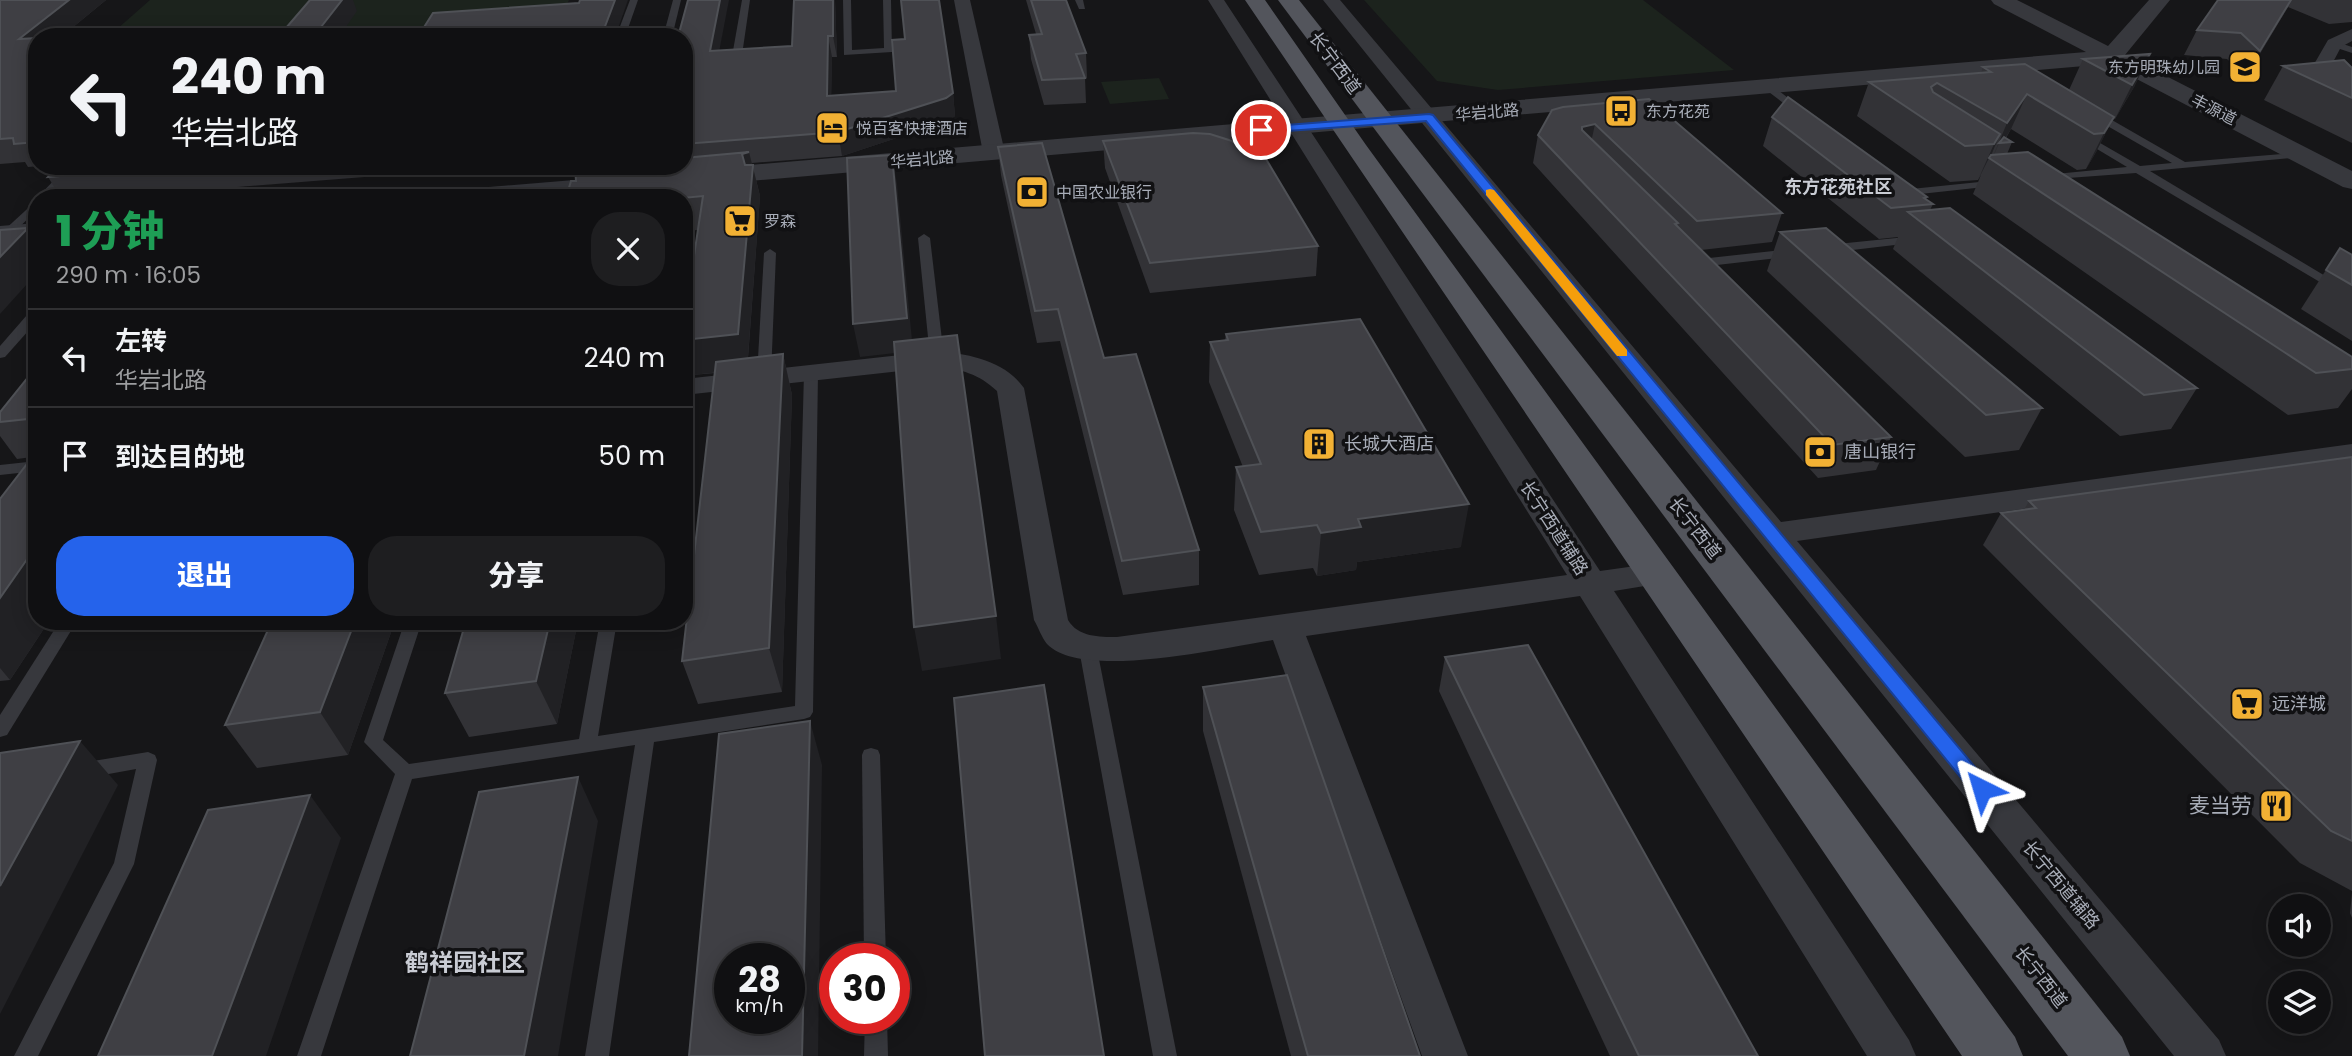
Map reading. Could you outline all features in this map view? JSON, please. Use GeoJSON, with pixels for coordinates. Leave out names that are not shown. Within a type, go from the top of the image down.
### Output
{"type":"FeatureCollection","features":[{"type":"Feature","properties":{"kind":"main road","name":"长宁西道"},"geometry":{"type":"LineString","coordinates":[[1255,0],[1361,123],[2102,1056]]}},
{"type":"Feature","properties":{"kind":"main road","name":"长宁西道"},"geometry":{"type":"LineString","coordinates":[[1288,0],[1361,123],[1657,574],[1995,1056]]}},
{"type":"Feature","properties":{"kind":"street"},"geometry":{"type":"LineString","coordinates":[[962,0],[994,153]]}},
{"type":"Feature","properties":{"kind":"street","name":"长宁西道辅路"},"geometry":{"type":"LineString","coordinates":[[1216,0],[1893,1056]]}},
{"type":"Feature","properties":{"kind":"street","name":"长宁西道辅路"},"geometry":{"type":"LineString","coordinates":[[1331,0],[2203,1056]]}},
{"type":"Feature","properties":{"kind":"street","name":"丰源道"},"geometry":{"type":"LineString","coordinates":[[2001,0],[2352,181]]}},
{"type":"Feature","properties":{"kind":"street"},"geometry":{"type":"LineString","coordinates":[[2111,57],[2160,0]]}},
{"type":"Feature","properties":{"kind":"street"},"geometry":{"type":"LineString","coordinates":[[2349,101],[2326,82],[2322,66],[2343,47],[2352,34]]}},
{"type":"Feature","properties":{"kind":"street","name":"华岩北路"},"geometry":{"type":"LineString","coordinates":[[674,180],[2111,57]]}},
{"type":"Feature","properties":{"kind":"street"},"geometry":{"type":"LineString","coordinates":[[562,189],[647,182]]}},
{"type":"Feature","properties":{"kind":"street"},"geometry":{"type":"LineString","coordinates":[[3,235],[28,233]]}},
{"type":"Feature","properties":{"kind":"street"},"geometry":{"type":"LineString","coordinates":[[693,386],[937,359],[968,362],[993,372],[1010,388],[1051,620],[1060,636],[1088,649],[1116,650],[1286,628],[1657,574]]}},
{"type":"Feature","properties":{"kind":"street"},"geometry":{"type":"LineString","coordinates":[[1771,534],[2352,453]]}},
{"type":"Feature","properties":{"kind":"street"},"geometry":{"type":"LineString","coordinates":[[1286,628],[1445,1056]]}},
{"type":"Feature","properties":{"kind":"lane"},"geometry":{"type":"LineString","coordinates":[[623,28],[634,0]]}},
{"type":"Feature","properties":{"kind":"lane"},"geometry":{"type":"LineString","coordinates":[[669,28],[677,0]]}},
{"type":"Feature","properties":{"kind":"lane"},"geometry":{"type":"LineString","coordinates":[[736,62],[746,0]]}},
{"type":"Feature","properties":{"kind":"lane"},"geometry":{"type":"LineString","coordinates":[[847,0],[847,53],[889,50],[887,0]]}},
{"type":"Feature","properties":{"kind":"lane"},"geometry":{"type":"LineString","coordinates":[[1768,87],[1812,120]]}},
{"type":"Feature","properties":{"kind":"lane"},"geometry":{"type":"LineString","coordinates":[[2079,106],[2183,165]]}},
{"type":"Feature","properties":{"kind":"lane"},"geometry":{"type":"LineString","coordinates":[[2072,130],[2352,297]]}},
{"type":"Feature","properties":{"kind":"lane"},"geometry":{"type":"LineString","coordinates":[[2028,180],[2301,154]]}},
{"type":"Feature","properties":{"kind":"lane"},"geometry":{"type":"LineString","coordinates":[[1900,184],[1915,196],[2014,181],[1992,166]]}},
{"type":"Feature","properties":{"kind":"lane"},"geometry":{"type":"LineString","coordinates":[[51,189],[63,177],[76,176]]}},
{"type":"Feature","properties":{"kind":"lane"},"geometry":{"type":"LineString","coordinates":[[3,235],[28,211]]}},
{"type":"Feature","properties":{"kind":"lane"},"geometry":{"type":"LineString","coordinates":[[924,239],[937,359]]}},
{"type":"Feature","properties":{"kind":"lane"},"geometry":{"type":"LineString","coordinates":[[1681,254],[1695,269],[1930,239]]}},
{"type":"Feature","properties":{"kind":"lane"},"geometry":{"type":"LineString","coordinates":[[764,378],[770,253]]}},
{"type":"Feature","properties":{"kind":"lane"},"geometry":{"type":"LineString","coordinates":[[0,354],[28,322]]}},
{"type":"Feature","properties":{"kind":"lane"},"geometry":{"type":"LineString","coordinates":[[405,772],[804,712],[811,373]]}},
{"type":"Feature","properties":{"kind":"lane"},"geometry":{"type":"LineString","coordinates":[[0,470],[28,467]]}},
{"type":"Feature","properties":{"kind":"lane"},"geometry":{"type":"LineString","coordinates":[[0,730],[63,630]]}},
{"type":"Feature","properties":{"kind":"lane"},"geometry":{"type":"LineString","coordinates":[[405,772],[373,742],[411,630]]}},
{"type":"Feature","properties":{"kind":"lane"},"geometry":{"type":"LineString","coordinates":[[587,744],[607,630]]}},
{"type":"Feature","properties":{"kind":"lane"},"geometry":{"type":"LineString","coordinates":[[1088,649],[1165,1056]]}},
{"type":"Feature","properties":{"kind":"lane"},"geometry":{"type":"LineString","coordinates":[[597,1056],[646,735]]}},
{"type":"Feature","properties":{"kind":"lane"},"geometry":{"type":"LineString","coordinates":[[871,755],[875,943]]}},
{"type":"Feature","properties":{"kind":"lane"},"geometry":{"type":"LineString","coordinates":[[26,1056],[124,864],[148,760],[67,773]]}},
{"type":"Feature","properties":{"kind":"lane"},"geometry":{"type":"LineString","coordinates":[[309,1056],[405,772]]}},
{"type":"Feature","properties":{"kind":"lane"},"geometry":{"type":"LineString","coordinates":[[876,1034],[876,1056]]}},
{"type":"Feature","properties":{"kind":"shaded area"},"geometry":{"type":"Polygon","coordinates":[[[150,0],[569,0],[559,20],[437,28],[118,28],[150,0]]]}},
{"type":"Feature","properties":{"kind":"shaded area"},"geometry":{"type":"Polygon","coordinates":[[[1364,0],[1643,0],[1734,70],[1498,90],[1437,81],[1364,0]]]}},
{"type":"Feature","properties":{"kind":"shaded area"},"geometry":{"type":"Polygon","coordinates":[[[1159,78],[1169,99],[1110,104],[1101,82],[1159,78]]]}},
{"type":"Feature","properties":{"kind":"building"},"geometry":{"type":"Polygon","coordinates":[[[0,0],[69,0],[33,28],[28,28],[28,32],[19,39],[28,38],[28,143],[14,144],[13,138],[0,139],[0,0]]]}},
{"type":"Feature","properties":{"kind":"building"},"geometry":{"type":"Polygon","coordinates":[[[310,0],[342,0],[320,28],[286,28],[310,0]]]}},
{"type":"Feature","properties":{"kind":"building"},"geometry":{"type":"Polygon","coordinates":[[[580,0],[615,0],[604,28],[424,28],[433,13],[579,3],[580,0]]]}},
{"type":"Feature","properties":{"kind":"building"},"geometry":{"type":"Polygon","coordinates":[[[688,0],[720,0],[710,51],[792,46],[794,0],[833,0],[833,36],[828,36],[827,96],[896,91],[892,40],[905,39],[901,0],[939,0],[953,93],[946,98],[838,132],[693,143],[693,28],[680,28],[688,0]]]}},
{"type":"Feature","properties":{"kind":"building"},"geometry":{"type":"Polygon","coordinates":[[[1031,0],[1066,0],[1086,53],[1076,54],[1085,78],[1042,80],[1029,35],[1042,34],[1031,0]]]}},
{"type":"Feature","properties":{"kind":"building"},"geometry":{"type":"Polygon","coordinates":[[[2218,0],[2291,0],[2260,51],[2241,33],[2197,30],[2218,0]]]}},
{"type":"Feature","properties":{"kind":"building"},"geometry":{"type":"Polygon","coordinates":[[[2150,54],[2132,85],[2083,59],[2150,54]]]}},
{"type":"Feature","properties":{"kind":"building"},"geometry":{"type":"Polygon","coordinates":[[[2344,60],[2352,68],[2352,98],[2283,66],[2344,60]]]}},
{"type":"Feature","properties":{"kind":"building"},"geometry":{"type":"Polygon","coordinates":[[[2025,64],[2114,117],[2104,133],[2094,134],[2027,94],[2007,123],[1937,83],[1931,87],[1933,92],[2000,134],[1994,144],[1965,146],[1869,82],[1991,72],[1983,67],[2025,64]]]}},
{"type":"Feature","properties":{"kind":"building"},"geometry":{"type":"Polygon","coordinates":[[[1788,97],[1933,204],[1891,208],[1772,117],[1788,97]]]}},
{"type":"Feature","properties":{"kind":"building"},"geometry":{"type":"Polygon","coordinates":[[[1649,99],[1782,213],[1697,221],[1595,124],[1582,127],[1582,130],[1891,437],[1832,445],[1538,135],[1552,110],[1649,99]]]}},
{"type":"Feature","properties":{"kind":"building"},"geometry":{"type":"Polygon","coordinates":[[[1193,133],[1210,134],[1232,141],[1242,150],[1260,149],[1318,246],[1150,263],[1103,141],[1193,133]]]}},
{"type":"Feature","properties":{"kind":"building"},"geometry":{"type":"Polygon","coordinates":[[[2004,137],[2012,142],[1999,143],[2004,137]]]}},
{"type":"Feature","properties":{"kind":"building"},"geometry":{"type":"Polygon","coordinates":[[[1042,143],[1104,358],[1136,354],[1199,550],[1122,561],[1058,309],[1035,311],[998,147],[1042,143]]]}},
{"type":"Feature","properties":{"kind":"building"},"geometry":{"type":"Polygon","coordinates":[[[749,152],[742,154],[745,165],[753,165],[738,334],[693,339],[693,263],[703,196],[693,197],[693,189],[569,189],[571,181],[576,181],[576,175],[693,175],[693,157],[749,152]]]}},
{"type":"Feature","properties":{"kind":"building"},"geometry":{"type":"Polygon","coordinates":[[[2028,152],[2352,357],[2352,369],[2316,373],[1989,158],[1991,155],[2028,152]]]}},
{"type":"Feature","properties":{"kind":"building"},"geometry":{"type":"Polygon","coordinates":[[[892,155],[907,318],[853,324],[847,158],[892,155]]]}},
{"type":"Feature","properties":{"kind":"building"},"geometry":{"type":"Polygon","coordinates":[[[1950,208],[2197,388],[2144,395],[1908,212],[1950,208]]]}},
{"type":"Feature","properties":{"kind":"building"},"geometry":{"type":"Polygon","coordinates":[[[28,228],[0,257],[0,230],[28,228]]]}},
{"type":"Feature","properties":{"kind":"building"},"geometry":{"type":"Polygon","coordinates":[[[1826,228],[2042,408],[1986,415],[1780,232],[1826,228]]]}},
{"type":"Feature","properties":{"kind":"building"},"geometry":{"type":"Polygon","coordinates":[[[2340,248],[2352,255],[2352,285],[2326,270],[2340,248]]]}},
{"type":"Feature","properties":{"kind":"building","name":"长城大酒店"},"geometry":{"type":"Polygon","coordinates":[[[1360,319],[1469,504],[1358,519],[1361,527],[1321,533],[1317,525],[1261,532],[1236,467],[1261,464],[1210,342],[1228,340],[1226,334],[1360,319]]]}},
{"type":"Feature","properties":{"kind":"building"},"geometry":{"type":"Polygon","coordinates":[[[957,335],[996,616],[914,627],[894,342],[957,335]]]}},
{"type":"Feature","properties":{"kind":"building"},"geometry":{"type":"Polygon","coordinates":[[[783,354],[769,648],[682,661],[686,630],[693,630],[693,564],[716,362],[783,354]]]}},
{"type":"Feature","properties":{"kind":"building"},"geometry":{"type":"Polygon","coordinates":[[[28,377],[28,419],[0,422],[0,412],[28,377]]]}},
{"type":"Feature","properties":{"kind":"building","name":"远洋城"},"geometry":{"type":"Polygon","coordinates":[[[2352,457],[2352,841],[2331,831],[2001,513],[2036,508],[2029,501],[2352,457]]]}},
{"type":"Feature","properties":{"kind":"building"},"geometry":{"type":"Polygon","coordinates":[[[28,463],[28,558],[0,598],[0,499],[28,463]]]}},
{"type":"Feature","properties":{"kind":"building"},"geometry":{"type":"Polygon","coordinates":[[[268,630],[352,630],[320,712],[225,725],[268,630]]]}},
{"type":"Feature","properties":{"kind":"building"},"geometry":{"type":"Polygon","coordinates":[[[463,630],[548,630],[536,681],[445,693],[463,630]]]}},
{"type":"Feature","properties":{"kind":"building"},"geometry":{"type":"Polygon","coordinates":[[[1528,645],[1758,1056],[1639,1056],[1445,657],[1528,645]]]}},
{"type":"Feature","properties":{"kind":"building"},"geometry":{"type":"Polygon","coordinates":[[[1287,675],[1420,1056],[1308,1056],[1203,687],[1287,675]]]}},
{"type":"Feature","properties":{"kind":"building"},"geometry":{"type":"Polygon","coordinates":[[[1044,685],[1104,1056],[985,1056],[954,698],[1044,685]]]}},
{"type":"Feature","properties":{"kind":"building"},"geometry":{"type":"Polygon","coordinates":[[[810,721],[805,943],[714,943],[714,1034],[803,1034],[802,1056],[689,1056],[719,734],[810,721]]]}},
{"type":"Feature","properties":{"kind":"building"},"geometry":{"type":"Polygon","coordinates":[[[80,741],[0,886],[0,753],[80,741]]]}},
{"type":"Feature","properties":{"kind":"building"},"geometry":{"type":"Polygon","coordinates":[[[578,777],[524,1056],[410,1056],[479,792],[578,777]]]}},
{"type":"Feature","properties":{"kind":"building"},"geometry":{"type":"Polygon","coordinates":[[[310,795],[212,1056],[98,1056],[208,810],[310,795]]]}},
{"type":"Feature","properties":{"kind":"slow traffic"},"geometry":{"type":"LineString","coordinates":[[1490,192],[1622,353]]}},
{"type":"Feature","properties":{"kind":"place","name":"东方明珠幼儿园"},"geometry":{"type":"Point","coordinates":[2245,67]}},
{"type":"Feature","properties":{"kind":"place","name":"东方花苑"},"geometry":{"type":"Point","coordinates":[1621,111]}},
{"type":"Feature","properties":{"kind":"place","name":"悦百客快捷酒店"},"geometry":{"type":"Point","coordinates":[832,128]}},
{"type":"Feature","properties":{"kind":"place","name":"中国农业银行"},"geometry":{"type":"Point","coordinates":[1032,192]}},
{"type":"Feature","properties":{"kind":"place","name":"罗森"},"geometry":{"type":"Point","coordinates":[740,221]}},
{"type":"Feature","properties":{"kind":"place","name":"长城大酒店"},"geometry":{"type":"Point","coordinates":[1319,444]}},
{"type":"Feature","properties":{"kind":"place","name":"唐山银行"},"geometry":{"type":"Point","coordinates":[1820,452]}},
{"type":"Feature","properties":{"kind":"place","name":"远洋城"},"geometry":{"type":"Point","coordinates":[2247,704]}},
{"type":"Feature","properties":{"kind":"place","name":"麦当劳"},"geometry":{"type":"Point","coordinates":[2276,806]}},
{"type":"Feature","properties":{"kind":"district","name":"东方花苑社区"},"geometry":{"type":"Point","coordinates":[1838,187]}},
{"type":"Feature","properties":{"kind":"district","name":"鹤祥园社区"},"geometry":{"type":"Point","coordinates":[465,963]}},
{"type":"Feature","properties":{"kind":"route"},"geometry":{"type":"LineString","coordinates":[[1261,130],[1429,117],[1982,789]]}}]}
